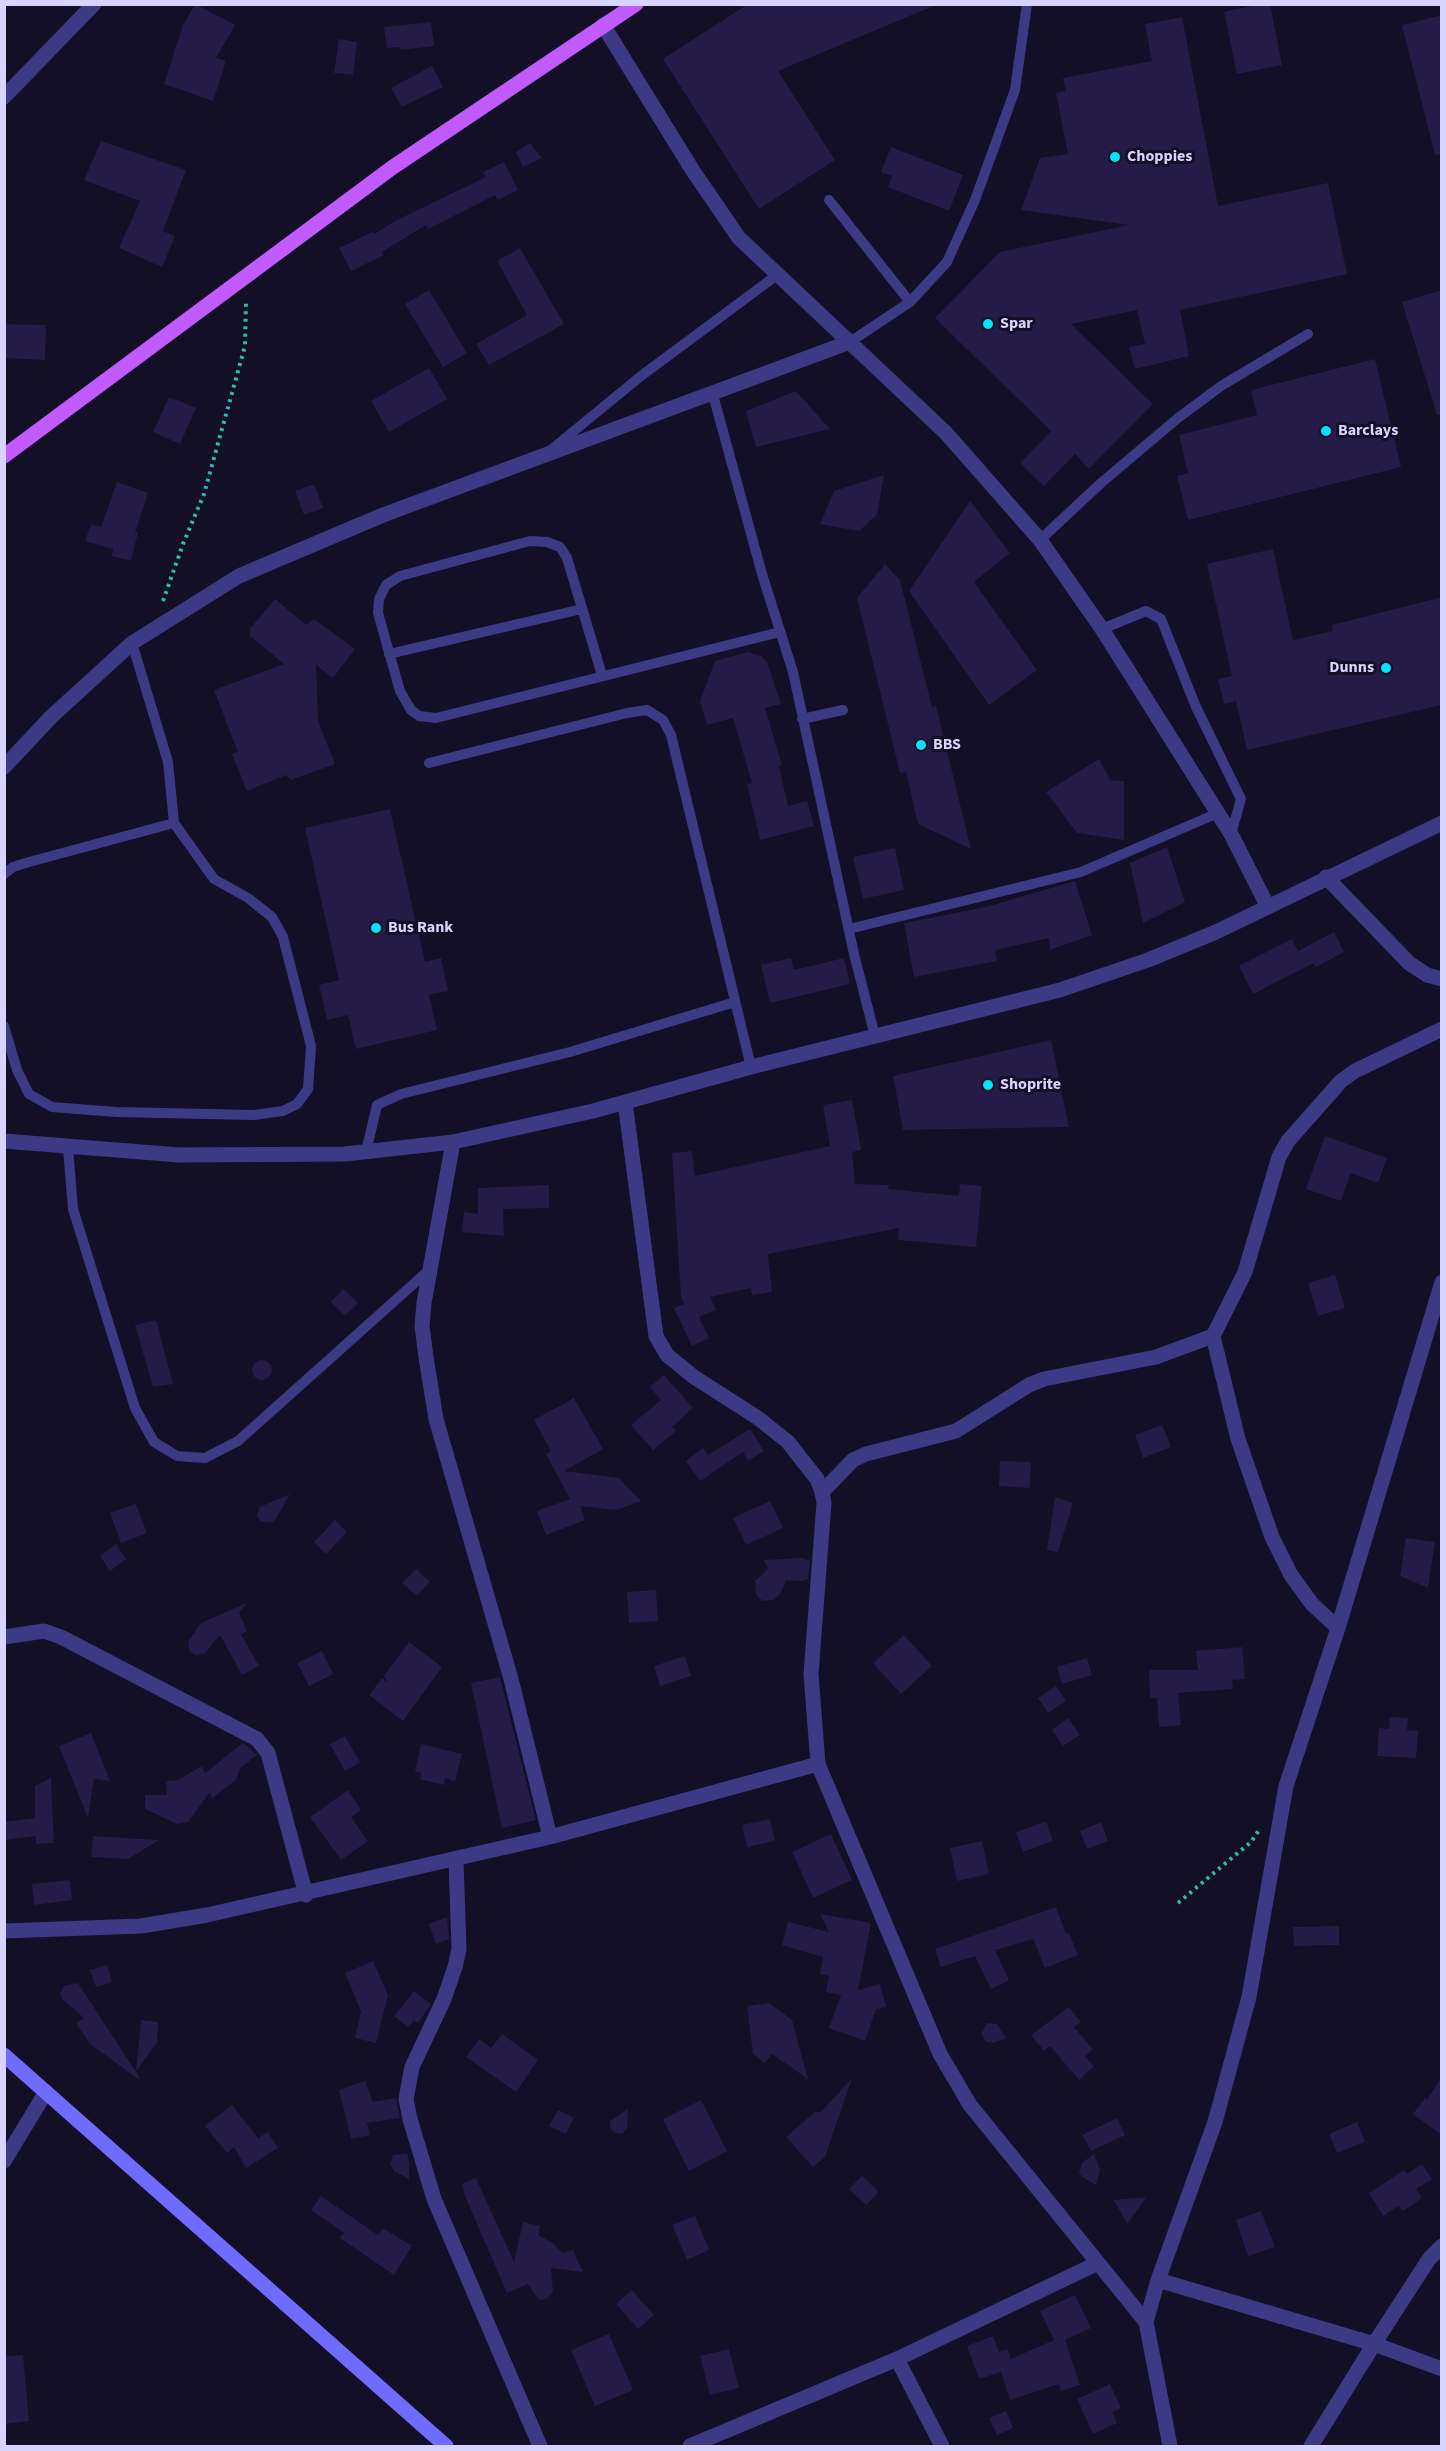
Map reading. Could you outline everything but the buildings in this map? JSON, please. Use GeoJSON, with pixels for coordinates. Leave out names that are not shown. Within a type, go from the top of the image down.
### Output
{"type":"FeatureCollection","features":[{"type":"Feature","properties":{"kind":"main road"},"geometry":{"type":"LineString","coordinates":[[4,456],[393,167],[636,4]]}},
{"type":"Feature","properties":{"kind":"street"},"geometry":{"type":"LineString","coordinates":[[4,97],[94,4]]}},
{"type":"Feature","properties":{"kind":"street"},"geometry":{"type":"LineString","coordinates":[[603,25],[693,171],[738,238],[946,433],[1040,540],[1102,629],[1218,813],[1267,905]]}},
{"type":"Feature","properties":{"kind":"street"},"geometry":{"type":"LineString","coordinates":[[8,759],[132,643],[239,576],[383,515],[850,342]]}},
{"type":"Feature","properties":{"kind":"street"},"geometry":{"type":"LineString","coordinates":[[4,1141],[68,1148],[179,1155],[366,1152],[453,1142],[625,1102],[751,1067],[1060,990],[1148,960],[1216,932],[1267,905],[1442,822]]}},
{"type":"Feature","properties":{"kind":"street"},"geometry":{"type":"LineString","coordinates":[[1326,877],[1408,963],[1427,975],[1442,979]]}},
{"type":"Feature","properties":{"kind":"street"},"geometry":{"type":"LineString","coordinates":[[1338,1628],[1307,1597],[1291,1575],[1272,1537],[1238,1439],[1213,1336],[1245,1272],[1276,1167],[1288,1142],[1348,1076],[1442,1029]]}},
{"type":"Feature","properties":{"kind":"street"},"geometry":{"type":"LineString","coordinates":[[625,1102],[656,1336],[667,1355],[694,1377],[758,1418],[788,1442],[817,1479],[822,1492],[824,1503],[812,1674],[818,1764],[940,2054],[970,2105],[1146,2322]]}},
{"type":"Feature","properties":{"kind":"street"},"geometry":{"type":"LineString","coordinates":[[453,1142],[428,1271],[422,1326],[436,1419],[511,1679],[550,1837]]}},
{"type":"Feature","properties":{"kind":"street"},"geometry":{"type":"LineString","coordinates":[[1170,2446],[1146,2322],[1158,2280],[1215,2122],[1249,1998],[1286,1786],[1338,1628],[1442,1282]]}},
{"type":"Feature","properties":{"kind":"street"},"geometry":{"type":"LineString","coordinates":[[822,1492],[841,1469],[859,1457],[956,1431],[1029,1385],[1044,1379],[1156,1357],[1213,1336]]}},
{"type":"Feature","properties":{"kind":"street"},"geometry":{"type":"LineString","coordinates":[[4,1637],[44,1631],[61,1637],[257,1739],[268,1753],[306,1894]]}},
{"type":"Feature","properties":{"kind":"street"},"geometry":{"type":"LineString","coordinates":[[4,1931],[141,1926],[306,1894],[550,1837],[818,1764]]}},
{"type":"Feature","properties":{"kind":"street"},"geometry":{"type":"LineString","coordinates":[[456,1860],[459,1949],[444,1999],[412,2067],[406,2099],[410,2120],[434,2199],[540,2446]]}},
{"type":"Feature","properties":{"kind":"street"},"geometry":{"type":"LineString","coordinates":[[4,2055],[446,2446]]}},
{"type":"Feature","properties":{"kind":"street"},"geometry":{"type":"LineString","coordinates":[[4,2161],[46,2092]]}},
{"type":"Feature","properties":{"kind":"street"},"geometry":{"type":"LineString","coordinates":[[1311,2446],[1429,2259],[1442,2246]]}},
{"type":"Feature","properties":{"kind":"street"},"geometry":{"type":"LineString","coordinates":[[690,2446],[897,2359],[1098,2263]]}},
{"type":"Feature","properties":{"kind":"street"},"geometry":{"type":"LineString","coordinates":[[1158,2280],[1374,2344],[1442,2369]]}},
{"type":"Feature","properties":{"kind":"street"},"geometry":{"type":"LineString","coordinates":[[897,2359],[942,2446]]}},
{"type":"Feature","properties":{"kind":"lane"},"geometry":{"type":"LineString","coordinates":[[850,342],[910,302],[947,262],[975,200],[1015,90],[1027,4]]}},
{"type":"Feature","properties":{"kind":"lane"},"geometry":{"type":"LineString","coordinates":[[828,200],[910,302]]}},
{"type":"Feature","properties":{"kind":"lane"},"geometry":{"type":"LineString","coordinates":[[548,453],[641,375],[713,325],[777,275]]}},
{"type":"Feature","properties":{"kind":"lane"},"geometry":{"type":"LineString","coordinates":[[1040,540],[1101,483],[1178,418],[1221,386],[1308,334]]}},
{"type":"Feature","properties":{"kind":"lane"},"geometry":{"type":"LineString","coordinates":[[712,392],[792,672],[875,1036]]}},
{"type":"Feature","properties":{"kind":"lane"},"geometry":{"type":"LineString","coordinates":[[602,675],[567,558],[560,547],[547,542],[530,542],[410,573],[386,585],[379,599],[378,613],[400,691],[411,710],[419,716],[436,718],[780,632]]}},
{"type":"Feature","properties":{"kind":"lane"},"geometry":{"type":"LineString","coordinates":[[389,654],[582,609]]}},
{"type":"Feature","properties":{"kind":"lane"},"geometry":{"type":"LineString","coordinates":[[1102,629],[1146,611],[1161,619],[1197,707],[1241,799],[1231,834]]}},
{"type":"Feature","properties":{"kind":"lane"},"geometry":{"type":"LineString","coordinates":[[4,1026],[17,1070],[29,1094],[52,1107],[116,1112],[254,1115],[283,1111],[297,1104],[308,1089],[311,1046],[283,938],[272,917],[248,898],[214,879],[174,823],[168,762],[132,643]]}},
{"type":"Feature","properties":{"kind":"lane"},"geometry":{"type":"LineString","coordinates":[[429,763],[627,713],[647,710],[663,720],[671,735],[751,1067]]}},
{"type":"Feature","properties":{"kind":"lane"},"geometry":{"type":"LineString","coordinates":[[802,719],[843,710]]}},
{"type":"Feature","properties":{"kind":"lane"},"geometry":{"type":"LineString","coordinates":[[849,928],[1081,872],[1218,813]]}},
{"type":"Feature","properties":{"kind":"lane"},"geometry":{"type":"LineString","coordinates":[[4,874],[13,867],[29,862],[174,823]]}},
{"type":"Feature","properties":{"kind":"lane"},"geometry":{"type":"LineString","coordinates":[[366,1152],[377,1105],[401,1094],[570,1052],[735,1002]]}},
{"type":"Feature","properties":{"kind":"lane"},"geometry":{"type":"LineString","coordinates":[[68,1148],[73,1209],[135,1408],[154,1442],[177,1456],[205,1458],[238,1441],[428,1271]]}},
{"type":"Feature","properties":{"kind":"path"},"geometry":{"type":"LineString","coordinates":[[156,628],[166,588],[204,494],[245,346],[246,276]]}},
{"type":"Feature","properties":{"kind":"path"},"geometry":{"type":"LineString","coordinates":[[1178,1903],[1251,1842],[1263,1823]]}},
{"type":"Feature","properties":{"kind":"place","name":"Choppies"},"geometry":{"type":"Point","coordinates":[1115,157]}},
{"type":"Feature","properties":{"kind":"place","name":"Spar"},"geometry":{"type":"Point","coordinates":[988,324]}},
{"type":"Feature","properties":{"kind":"place","name":"Barclays"},"geometry":{"type":"Point","coordinates":[1326,431]}},
{"type":"Feature","properties":{"kind":"place","name":"Dunns"},"geometry":{"type":"Point","coordinates":[1386,668]}},
{"type":"Feature","properties":{"kind":"place","name":"BBS"},"geometry":{"type":"Point","coordinates":[921,745]}},
{"type":"Feature","properties":{"kind":"place","name":"Bus Rank"},"geometry":{"type":"Point","coordinates":[376,928]}},
{"type":"Feature","properties":{"kind":"place","name":"Shoprite"},"geometry":{"type":"Point","coordinates":[988,1085]}}]}
